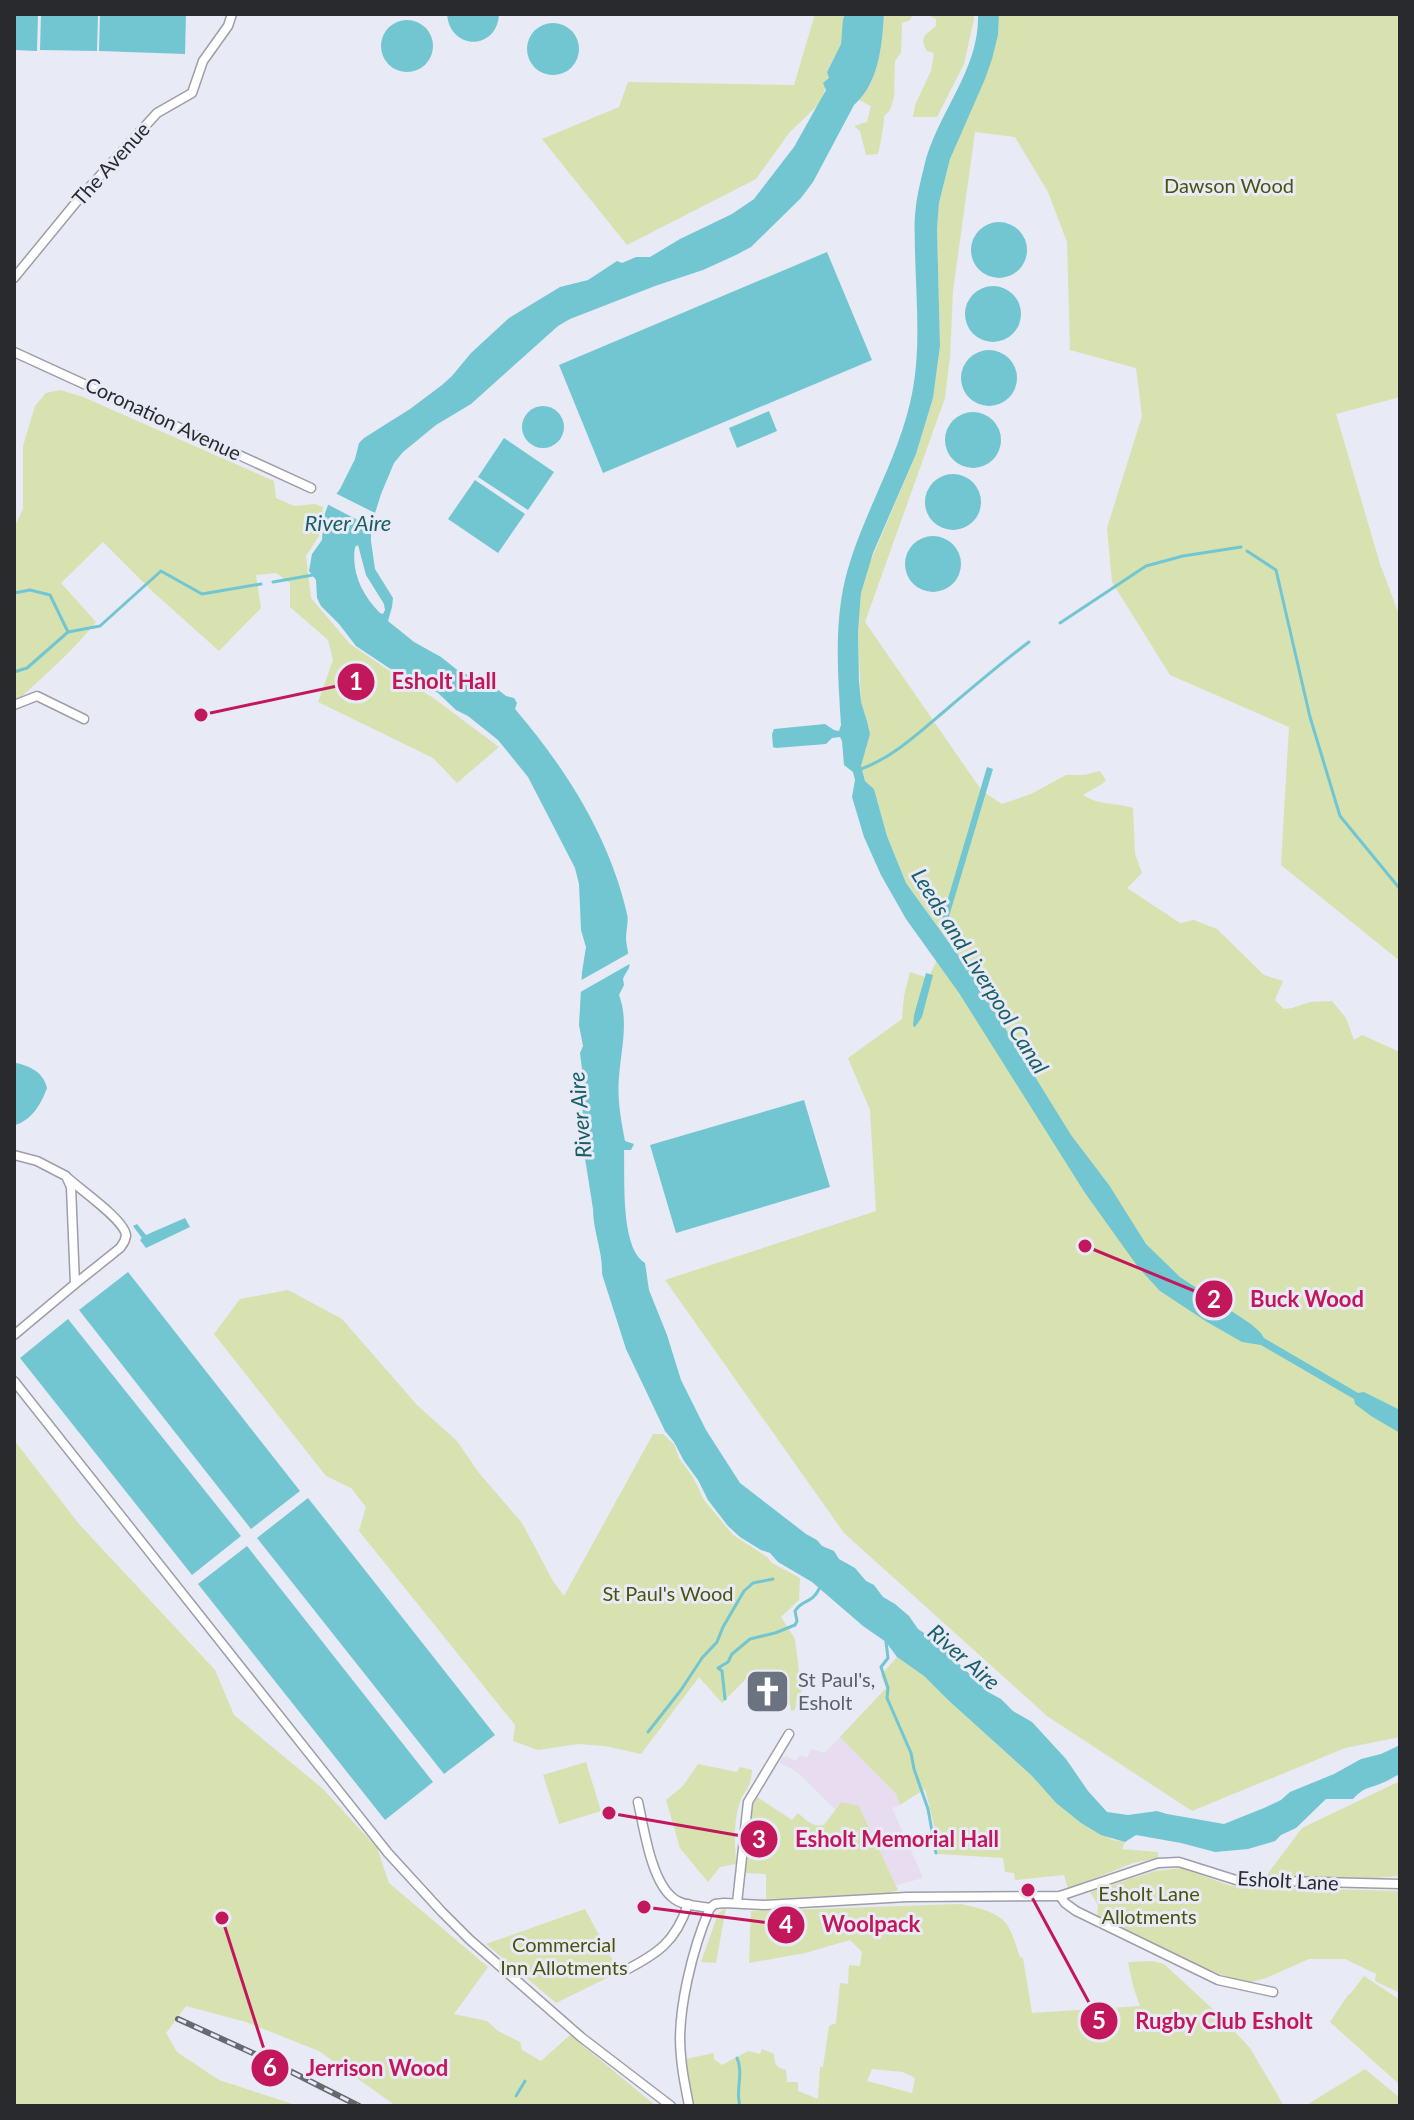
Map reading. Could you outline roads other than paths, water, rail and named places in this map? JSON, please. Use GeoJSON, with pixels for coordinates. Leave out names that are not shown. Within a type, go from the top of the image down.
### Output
{"type":"FeatureCollection","features":[{"type":"Feature","properties":{"kind":"street","name":"The Avenue"},"geometry":{"type":"LineString","coordinates":[[14,278],[78,200],[157,113],[192,93],[203,61],[228,26],[232,14]]}},
{"type":"Feature","properties":{"kind":"street","name":"Coronation Avenue"},"geometry":{"type":"LineString","coordinates":[[14,352],[311,488]]}},
{"type":"Feature","properties":{"kind":"street"},"geometry":{"type":"LineString","coordinates":[[14,705],[37,696],[84,719]]}},
{"type":"Feature","properties":{"kind":"street"},"geometry":{"type":"LineString","coordinates":[[14,1155],[37,1161],[66,1176],[100,1205],[126,1235],[120,1248],[14,1335]]}},
{"type":"Feature","properties":{"kind":"street"},"geometry":{"type":"LineString","coordinates":[[66,1176],[71,1187],[75,1284]]}},
{"type":"Feature","properties":{"kind":"street"},"geometry":{"type":"LineString","coordinates":[[14,1381],[388,1853],[469,1939],[554,2014],[671,2106]]}},
{"type":"Feature","properties":{"kind":"street"},"geometry":{"type":"LineString","coordinates":[[737,1903],[748,1802],[789,1734]]}},
{"type":"Feature","properties":{"kind":"street"},"geometry":{"type":"LineString","coordinates":[[771,1743],[782,1746]]}},
{"type":"Feature","properties":{"kind":"street"},"geometry":{"type":"LineString","coordinates":[[638,1802],[655,1868],[663,1886],[674,1899],[710,1908],[687,1982],[680,2026],[680,2054],[689,2106]]}},
{"type":"Feature","properties":{"kind":"street","name":"Esholt Lane"},"geometry":{"type":"LineString","coordinates":[[710,1908],[715,1904],[765,1905],[907,1897],[1060,1896],[1158,1863],[1179,1862],[1236,1880],[1400,1884]]}},
{"type":"Feature","properties":{"kind":"street"},"geometry":{"type":"LineString","coordinates":[[1060,1896],[1076,1911],[1218,1980],[1273,1992]]}},
{"type":"Feature","properties":{"kind":"street"},"geometry":{"type":"LineString","coordinates":[[624,1971],[662,1949],[674,1935],[688,1904]]}},
{"type":"Feature","properties":{"kind":"water"},"geometry":{"type":"Polygon","coordinates":[[[14,14],[38,14],[37,51],[14,50],[14,14]]]}},
{"type":"Feature","properties":{"kind":"water"},"geometry":{"type":"Polygon","coordinates":[[[41,14],[98,14],[97,51],[40,50],[41,14]]]}},
{"type":"Feature","properties":{"kind":"water"},"geometry":{"type":"Polygon","coordinates":[[[100,14],[186,14],[185,54],[99,51],[100,14]]]}},
{"type":"Feature","properties":{"kind":"water"},"geometry":{"type":"Polygon","coordinates":[[[447,14],[499,14],[490,35],[473,42],[456,35],[447,14]]]}},
{"type":"Feature","properties":{"kind":"water","name":"River Aire"},"geometry":{"type":"Polygon","coordinates":[[[845,14],[884,14],[878,63],[869,86],[854,105],[813,182],[801,198],[751,247],[736,255],[558,326],[471,404],[436,425],[403,452],[394,463],[371,526],[375,569],[393,598],[388,621],[456,669],[488,682],[506,696],[514,698],[517,703],[515,709],[568,779],[609,858],[628,919],[629,968],[619,995],[624,1025],[619,1085],[625,1141],[634,1144],[631,1150],[624,1150],[624,1194],[631,1243],[645,1263],[649,1290],[681,1380],[706,1430],[740,1483],[855,1568],[883,1597],[909,1616],[918,1629],[948,1649],[954,1659],[988,1692],[1032,1722],[1066,1759],[1107,1812],[1128,1815],[1157,1811],[1224,1824],[1281,1800],[1290,1792],[1361,1759],[1400,1745],[1400,1774],[1364,1790],[1353,1799],[1326,1799],[1296,1828],[1275,1841],[1248,1849],[1215,1852],[1136,1835],[1125,1842],[1101,1835],[1081,1823],[1056,1803],[1032,1776],[924,1676],[897,1657],[886,1642],[812,1582],[740,1537],[708,1500],[665,1431],[626,1349],[602,1274],[584,1152],[580,1053],[583,1046],[579,1025],[586,947],[581,930],[579,884],[575,868],[528,777],[498,740],[438,693],[389,668],[356,646],[321,606],[317,598],[316,580],[309,571],[312,554],[322,540],[328,505],[340,489],[364,438],[442,385],[509,318],[560,287],[588,280],[617,261],[622,263],[636,257],[650,257],[754,199],[794,147],[826,90],[823,83],[829,78],[827,72],[841,44],[845,14]],[[358,545],[354,556],[359,583],[368,599],[383,614],[384,604],[366,575],[358,545]]]}},
{"type":"Feature","properties":{"kind":"water"},"geometry":{"type":"Polygon","coordinates":[[[978,14],[999,14],[998,35],[985,79],[950,159],[939,203],[940,346],[933,398],[916,454],[873,553],[861,593],[859,681],[870,734],[861,766],[865,781],[874,789],[887,836],[906,883],[971,973],[1071,1135],[1109,1185],[1146,1244],[1180,1277],[1251,1324],[1264,1338],[1358,1393],[1364,1392],[1400,1410],[1400,1433],[1371,1416],[1355,1404],[1354,1399],[1261,1345],[1242,1342],[1207,1322],[1160,1291],[1138,1267],[1085,1193],[959,993],[906,919],[881,875],[864,837],[852,797],[855,780],[853,772],[844,765],[840,737],[832,738],[826,744],[773,747],[774,729],[825,724],[839,731],[841,725],[838,634],[845,580],[904,426],[914,384],[918,191],[930,148],[972,54],[978,14]]]}},
{"type":"Feature","properties":{"kind":"water"},"geometry":{"type":"Polygon","coordinates":[[[407,20],[425,28],[433,46],[425,64],[407,72],[389,64],[381,46],[389,28],[407,20]]]}},
{"type":"Feature","properties":{"kind":"water"},"geometry":{"type":"Polygon","coordinates":[[[553,23],[571,31],[579,49],[571,67],[553,75],[535,67],[527,49],[535,31],[553,23]]]}},
{"type":"Feature","properties":{"kind":"water"},"geometry":{"type":"Polygon","coordinates":[[[999,222],[1019,230],[1027,250],[1019,270],[999,278],[979,270],[971,250],[979,230],[999,222]]]}},
{"type":"Feature","properties":{"kind":"water"},"geometry":{"type":"Polygon","coordinates":[[[827,252],[872,360],[603,473],[559,365],[827,252]]]}},
{"type":"Feature","properties":{"kind":"water"},"geometry":{"type":"Polygon","coordinates":[[[993,286],[1013,294],[1021,314],[1013,334],[993,342],[973,334],[965,314],[973,294],[993,286]]]}},
{"type":"Feature","properties":{"kind":"water"},"geometry":{"type":"Polygon","coordinates":[[[989,350],[1009,358],[1017,378],[1009,398],[989,406],[969,398],[961,378],[969,358],[989,350]]]}},
{"type":"Feature","properties":{"kind":"water"},"geometry":{"type":"Polygon","coordinates":[[[543,406],[558,412],[564,427],[558,442],[543,448],[528,442],[522,427],[528,412],[543,406]]]}},
{"type":"Feature","properties":{"kind":"water"},"geometry":{"type":"Polygon","coordinates":[[[769,411],[777,431],[737,448],[729,428],[769,411]]]}},
{"type":"Feature","properties":{"kind":"water"},"geometry":{"type":"Polygon","coordinates":[[[973,412],[993,420],[1001,440],[993,460],[973,468],[953,460],[945,440],[953,420],[973,412]]]}},
{"type":"Feature","properties":{"kind":"water"},"geometry":{"type":"Polygon","coordinates":[[[504,438],[554,472],[528,510],[478,477],[504,438]]]}},
{"type":"Feature","properties":{"kind":"water"},"geometry":{"type":"Polygon","coordinates":[[[953,474],[973,482],[981,502],[973,522],[953,530],[933,522],[925,502],[933,482],[953,474]]]}},
{"type":"Feature","properties":{"kind":"water"},"geometry":{"type":"Polygon","coordinates":[[[475,480],[525,514],[498,553],[448,519],[475,480]]]}},
{"type":"Feature","properties":{"kind":"water"},"geometry":{"type":"Polygon","coordinates":[[[933,536],[953,544],[961,564],[953,584],[933,592],[913,584],[905,564],[913,544],[933,536]]]}},
{"type":"Feature","properties":{"kind":"water"},"geometry":{"type":"Polygon","coordinates":[[[987,767],[993,769],[947,923],[941,922],[987,767]]]}},
{"type":"Feature","properties":{"kind":"water"},"geometry":{"type":"Polygon","coordinates":[[[926,973],[933,975],[922,1017],[915,1027],[914,1015],[926,973]]]}},
{"type":"Feature","properties":{"kind":"water"},"geometry":{"type":"Polygon","coordinates":[[[14,1064],[36,1071],[47,1088],[35,1111],[15,1125],[14,1064]]]}},
{"type":"Feature","properties":{"kind":"water"},"geometry":{"type":"Polygon","coordinates":[[[804,1100],[830,1187],[676,1233],[650,1145],[804,1100]]]}},
{"type":"Feature","properties":{"kind":"water"},"geometry":{"type":"Polygon","coordinates":[[[185,1218],[190,1227],[146,1248],[133,1226],[137,1224],[146,1235],[185,1218]]]}},
{"type":"Feature","properties":{"kind":"water"},"geometry":{"type":"Polygon","coordinates":[[[128,1272],[300,1491],[251,1529],[79,1310],[128,1272]]]}},
{"type":"Feature","properties":{"kind":"water"},"geometry":{"type":"Polygon","coordinates":[[[68,1319],[241,1536],[192,1575],[20,1358],[68,1319]]]}},
{"type":"Feature","properties":{"kind":"water"},"geometry":{"type":"Polygon","coordinates":[[[308,1498],[495,1735],[444,1774],[257,1538],[308,1498]]]}},
{"type":"Feature","properties":{"kind":"water"},"geometry":{"type":"Polygon","coordinates":[[[247,1546],[433,1782],[385,1820],[198,1584],[247,1546]]]}},
{"type":"Feature","properties":{"kind":"waterway"},"geometry":{"type":"LineString","coordinates":[[1060,623],[1146,566],[1183,556],[1241,547]]}},
{"type":"Feature","properties":{"kind":"waterway"},"geometry":{"type":"LineString","coordinates":[[1247,551],[1276,570],[1310,717],[1340,816],[1400,889]]}},
{"type":"Feature","properties":{"kind":"waterway"},"geometry":{"type":"LineString","coordinates":[[14,672],[27,668],[68,632],[100,626],[161,571],[202,594],[261,584]]}},
{"type":"Feature","properties":{"kind":"waterway"},"geometry":{"type":"LineString","coordinates":[[273,582],[313,575]]}},
{"type":"Feature","properties":{"kind":"waterway"},"geometry":{"type":"LineString","coordinates":[[14,593],[30,590],[50,595],[68,632]]}},
{"type":"Feature","properties":{"kind":"waterway"},"geometry":{"type":"LineString","coordinates":[[861,769],[907,743],[1029,642]]}},
{"type":"Feature","properties":{"kind":"waterway"},"geometry":{"type":"LineString","coordinates":[[648,1732],[717,1642],[744,1591],[753,1583],[773,1579]]}},
{"type":"Feature","properties":{"kind":"waterway"},"geometry":{"type":"LineString","coordinates":[[725,1699],[722,1671],[718,1668],[750,1639],[795,1625],[795,1611],[819,1589]]}},
{"type":"Feature","properties":{"kind":"waterway"},"geometry":{"type":"LineString","coordinates":[[886,1642],[888,1658],[881,1667],[888,1688],[887,1698],[911,1753],[928,1809],[936,1853]]}},
{"type":"Feature","properties":{"kind":"waterway"},"geometry":{"type":"LineString","coordinates":[[737,2058],[740,2106]]}},
{"type":"Feature","properties":{"kind":"waterway"},"geometry":{"type":"LineString","coordinates":[[516,2096],[525,2081]]}},
{"type":"Feature","properties":{"kind":"railway"},"geometry":{"type":"LineString","coordinates":[[178,2019],[359,2106]]}},
{"type":"Feature","properties":{"kind":"place","name":"Esholt Hall"},"geometry":{"type":"Point","coordinates":[201,715]}},
{"type":"Feature","properties":{"kind":"place","name":"Buck Wood"},"geometry":{"type":"Point","coordinates":[1085,1246]}},
{"type":"Feature","properties":{"kind":"place","name":"St Paul's, Esholt"},"geometry":{"type":"Point","coordinates":[767,1691]}},
{"type":"Feature","properties":{"kind":"place","name":"Esholt Memorial Hall"},"geometry":{"type":"Point","coordinates":[609,1813]}},
{"type":"Feature","properties":{"kind":"place","name":"Rugby Club Esholt"},"geometry":{"type":"Point","coordinates":[1028,1890]}},
{"type":"Feature","properties":{"kind":"place","name":"Woolpack"},"geometry":{"type":"Point","coordinates":[644,1907]}},
{"type":"Feature","properties":{"kind":"place","name":"Jerrison Wood"},"geometry":{"type":"Point","coordinates":[222,1918]}},
{"type":"Feature","properties":{"kind":"park label","name":"Dawson Wood"},"geometry":{"type":"Point","coordinates":[1229,186]}},
{"type":"Feature","properties":{"kind":"park label","name":"St Paul's Wood"},"geometry":{"type":"Point","coordinates":[668,1594]}},
{"type":"Feature","properties":{"kind":"park label","name":"Esholt Lane Allotments"},"geometry":{"type":"Point","coordinates":[1149,1906]}},
{"type":"Feature","properties":{"kind":"park label","name":"Commercial Inn Allotments"},"geometry":{"type":"Point","coordinates":[564,1956]}},
{"type":"Feature","properties":{"kind":"water label","name":"Leeds and Liverpool Canal"},"geometry":{"type":"Point","coordinates":[980,971]}}]}
